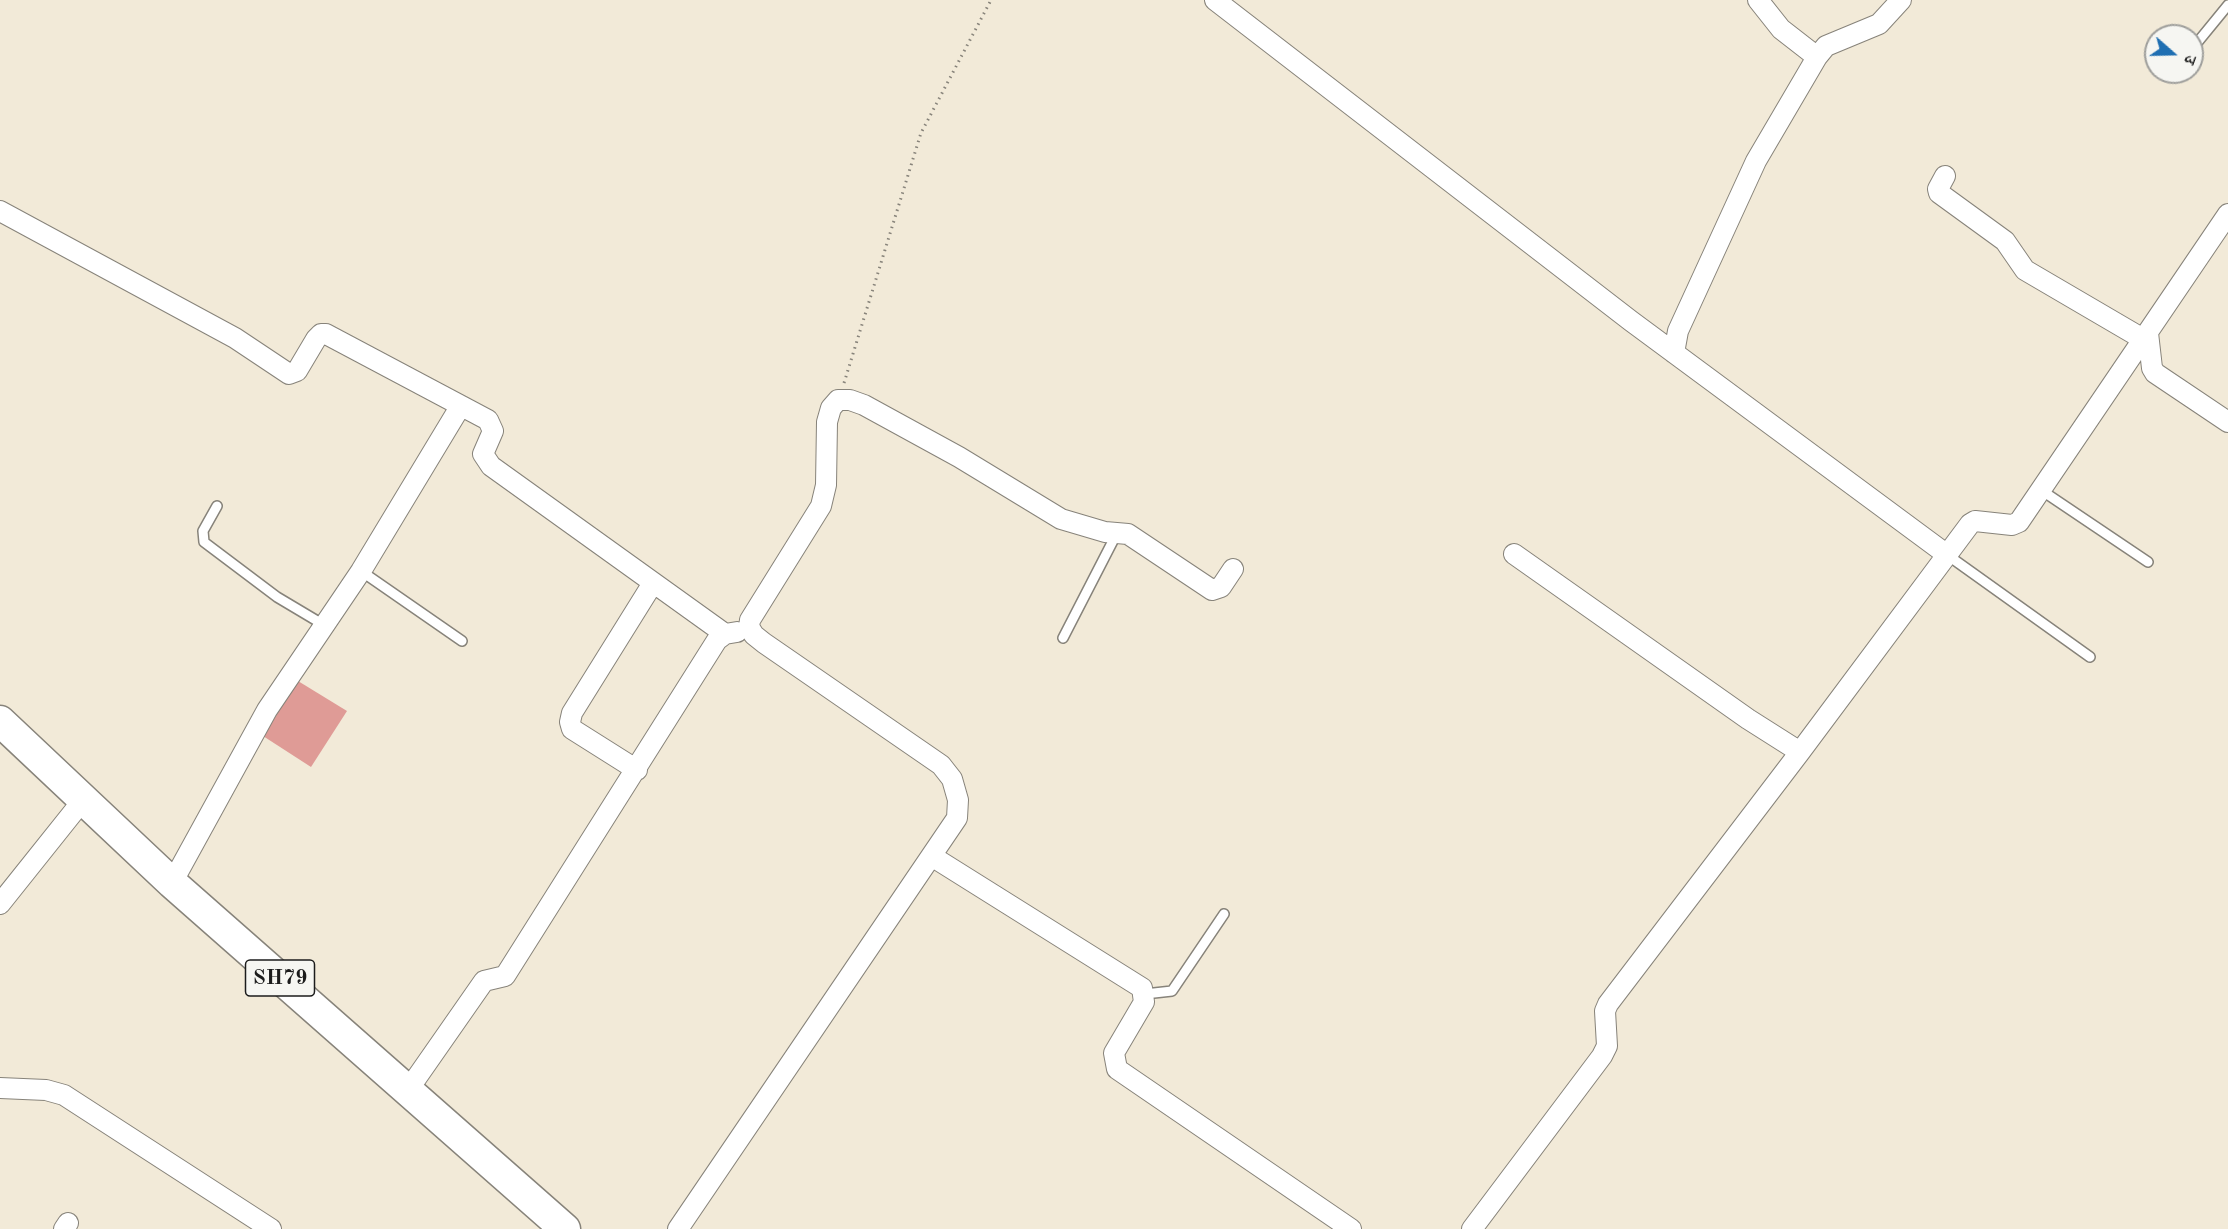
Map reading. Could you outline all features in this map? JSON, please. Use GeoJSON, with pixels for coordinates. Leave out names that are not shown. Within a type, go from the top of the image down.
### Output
{"type":"FeatureCollection","features":[{"type":"Feature","properties":{"kind":"main road","name":"SH79"},"geometry":{"type":"LineString","coordinates":[[0,720],[172,883],[565,1229]]}},
{"type":"Feature","properties":{"kind":"street"},"geometry":{"type":"LineString","coordinates":[[1215,0],[1674,353],[1946,554]]}},
{"type":"Feature","properties":{"kind":"street"},"geometry":{"type":"LineString","coordinates":[[1758,0],[1780,28],[1817,57]]}},
{"type":"Feature","properties":{"kind":"street"},"geometry":{"type":"LineString","coordinates":[[1674,353],[1678,331],[1756,161],[1817,57],[1826,46],[1879,24],[1901,0]]}},
{"type":"Feature","properties":{"kind":"street"},"geometry":{"type":"LineString","coordinates":[[1945,176],[1938,189],[1940,193],[2005,241],[2025,270],[2145,336],[2151,363],[2156,373],[2228,422]]}},
{"type":"Feature","properties":{"kind":"street"},"geometry":{"type":"LineString","coordinates":[[0,211],[235,338],[289,374],[297,370],[316,339],[321,334],[326,334],[488,420],[492,425],[483,454],[491,466],[725,634]]}},
{"type":"Feature","properties":{"kind":"street"},"geometry":{"type":"LineString","coordinates":[[1472,1229],[1602,1056],[1607,1046],[1605,1011],[1608,1004],[1970,524],[1975,521],[2012,525],[2019,522],[2228,214]]}},
{"type":"Feature","properties":{"kind":"street"},"geometry":{"type":"LineString","coordinates":[[678,1229],[933,857],[957,818],[958,800],[952,779],[941,765],[754,635],[749,627],[750,620],[824,496],[826,422],[831,408],[838,400],[850,400],[864,405],[958,457],[1061,519],[1105,532],[1128,534],[1212,590],[1221,587],[1233,569]]}},
{"type":"Feature","properties":{"kind":"street"},"geometry":{"type":"LineString","coordinates":[[172,883],[255,731],[361,571],[460,407]]}},
{"type":"Feature","properties":{"kind":"street"},"geometry":{"type":"LineString","coordinates":[[1514,554],[1748,719],[1800,752]]}},
{"type":"Feature","properties":{"kind":"street"},"geometry":{"type":"LineString","coordinates":[[637,770],[572,729],[570,722],[572,713],[653,584]]}},
{"type":"Feature","properties":{"kind":"street"},"geometry":{"type":"LineString","coordinates":[[408,1090],[484,981],[505,976],[717,640],[725,634],[735,632],[754,635]]}},
{"type":"Feature","properties":{"kind":"street"},"geometry":{"type":"LineString","coordinates":[[0,904],[83,800]]}},
{"type":"Feature","properties":{"kind":"street"},"geometry":{"type":"LineString","coordinates":[[933,857],[1137,983],[1145,994],[1144,1002],[1114,1053],[1117,1069],[1351,1229]]}},
{"type":"Feature","properties":{"kind":"street"},"geometry":{"type":"LineString","coordinates":[[0,1088],[46,1090],[64,1095],[271,1229]]}},
{"type":"Feature","properties":{"kind":"lane"},"geometry":{"type":"LineString","coordinates":[[2204,34],[2228,5]]}},
{"type":"Feature","properties":{"kind":"lane"},"geometry":{"type":"LineString","coordinates":[[2041,490],[2148,562]]}},
{"type":"Feature","properties":{"kind":"lane"},"geometry":{"type":"LineString","coordinates":[[217,506],[203,531],[204,542],[293,608],[324,625]]}},
{"type":"Feature","properties":{"kind":"lane"},"geometry":{"type":"LineString","coordinates":[[1063,638],[1117,533]]}},
{"type":"Feature","properties":{"kind":"lane"},"geometry":{"type":"LineString","coordinates":[[1946,554],[2090,657]]}},
{"type":"Feature","properties":{"kind":"lane"},"geometry":{"type":"LineString","coordinates":[[361,571],[462,641]]}},
{"type":"Feature","properties":{"kind":"lane"},"geometry":{"type":"LineString","coordinates":[[1145,994],[1166,994],[1172,991],[1224,914]]}},
{"type":"Feature","properties":{"kind":"path"},"geometry":{"type":"LineString","coordinates":[[838,400],[921,133],[991,0]]}},
{"type":"Feature","properties":{"kind":"building"},"geometry":{"type":"Polygon","coordinates":[[[298,681],[347,711],[311,767],[263,736],[298,681]]]}}]}
